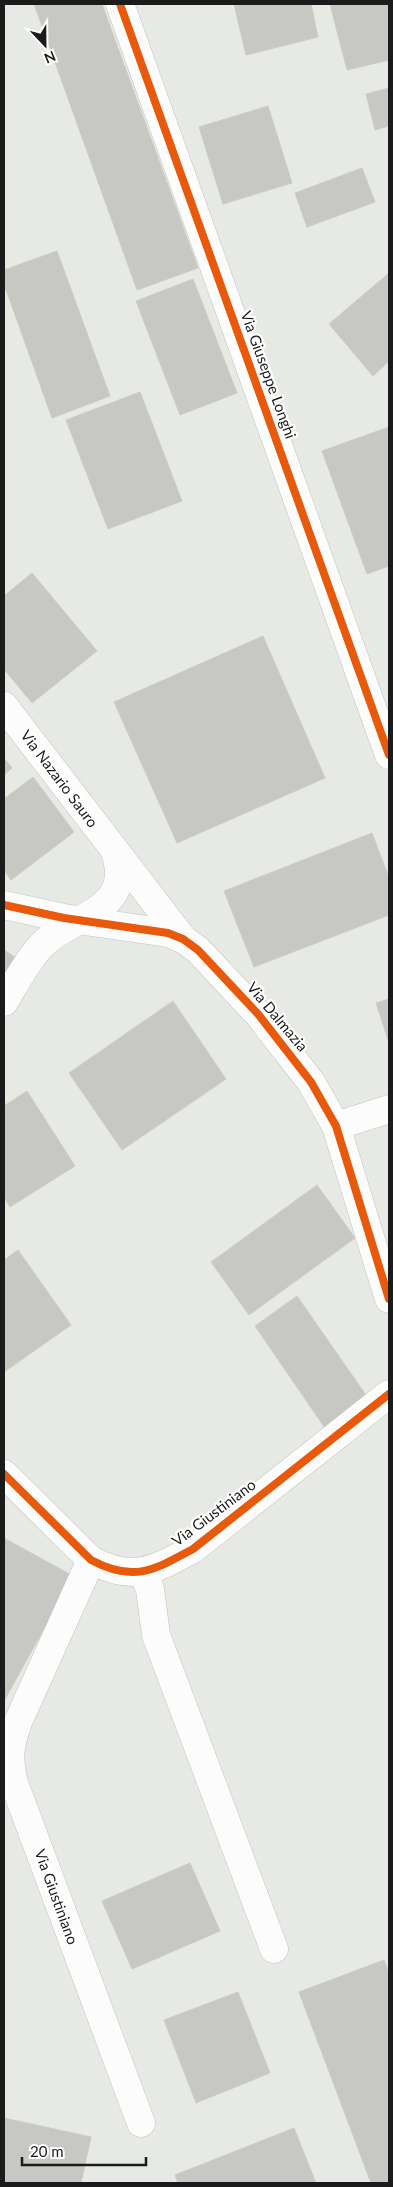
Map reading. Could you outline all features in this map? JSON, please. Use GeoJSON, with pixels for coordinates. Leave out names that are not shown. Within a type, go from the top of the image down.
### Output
{"type":"FeatureCollection","features":[{"type":"Feature","properties":{"kind":"street","name":"Via Giuseppe Longhi"},"geometry":{"type":"LineString","coordinates":[[120,4],[389,755]]}},
{"type":"Feature","properties":{"kind":"street","name":"Via Nazario Sauro"},"geometry":{"type":"LineString","coordinates":[[4,706],[182,939]]}},
{"type":"Feature","properties":{"kind":"street","name":"Via Nazario Sauro"},"geometry":{"type":"LineString","coordinates":[[4,1002],[40,948],[54,934],[80,920],[109,900],[118,886],[120,868],[115,852]]}},
{"type":"Feature","properties":{"kind":"street","name":"Via Dalmazia"},"geometry":{"type":"LineString","coordinates":[[4,906],[168,933],[182,939],[198,950],[258,1014],[311,1082],[336,1126],[389,1299]]}},
{"type":"Feature","properties":{"kind":"street"},"geometry":{"type":"LineString","coordinates":[[336,1126],[389,1109]]}},
{"type":"Feature","properties":{"kind":"street","name":"Via Giustiniano"},"geometry":{"type":"LineString","coordinates":[[4,1474],[91,1560],[109,1570],[131,1574],[164,1565],[193,1549],[389,1394]]}},
{"type":"Feature","properties":{"kind":"street","name":"Via Giustiniano"},"geometry":{"type":"LineString","coordinates":[[91,1560],[18,1722],[10,1745],[9,1763],[14,1783],[141,2123]]}},
{"type":"Feature","properties":{"kind":"street"},"geometry":{"type":"LineString","coordinates":[[142,1571],[150,1590],[156,1634],[274,1949]]}},
{"type":"Feature","properties":{"kind":"building"},"geometry":{"type":"Polygon","coordinates":[[[34,4],[102,4],[198,268],[137,290],[34,4]]]}},
{"type":"Feature","properties":{"kind":"building"},"geometry":{"type":"Polygon","coordinates":[[[234,4],[311,4],[318,37],[246,55],[234,4]]]}},
{"type":"Feature","properties":{"kind":"building"},"geometry":{"type":"Polygon","coordinates":[[[330,4],[389,4],[389,60],[347,70],[330,4]]]}},
{"type":"Feature","properties":{"kind":"building"},"geometry":{"type":"Polygon","coordinates":[[[389,88],[389,126],[375,130],[366,94],[389,88]]]}},
{"type":"Feature","properties":{"kind":"building"},"geometry":{"type":"Polygon","coordinates":[[[268,106],[292,183],[223,204],[199,127],[268,106]]]}},
{"type":"Feature","properties":{"kind":"building"},"geometry":{"type":"Polygon","coordinates":[[[362,168],[375,202],[307,227],[295,193],[362,168]]]}},
{"type":"Feature","properties":{"kind":"building"},"geometry":{"type":"Polygon","coordinates":[[[57,251],[110,396],[52,418],[4,284],[4,270],[57,251]]]}},
{"type":"Feature","properties":{"kind":"building"},"geometry":{"type":"Polygon","coordinates":[[[389,273],[389,361],[373,376],[329,324],[389,273]]]}},
{"type":"Feature","properties":{"kind":"building"},"geometry":{"type":"Polygon","coordinates":[[[193,279],[237,393],[180,415],[136,301],[193,279]]]}},
{"type":"Feature","properties":{"kind":"building"},"geometry":{"type":"Polygon","coordinates":[[[140,392],[182,501],[108,529],[66,420],[140,392]]]}},
{"type":"Feature","properties":{"kind":"building"},"geometry":{"type":"Polygon","coordinates":[[[389,427],[389,566],[367,574],[322,451],[389,427]]]}},
{"type":"Feature","properties":{"kind":"building"},"geometry":{"type":"Polygon","coordinates":[[[32,573],[97,651],[32,703],[4,669],[4,596],[32,573]]]}},
{"type":"Feature","properties":{"kind":"building"},"geometry":{"type":"Polygon","coordinates":[[[263,636],[325,778],[177,843],[114,702],[263,636]]]}},
{"type":"Feature","properties":{"kind":"building"},"geometry":{"type":"Polygon","coordinates":[[[4,758],[12,768],[4,775],[4,758]]]}},
{"type":"Feature","properties":{"kind":"building"},"geometry":{"type":"Polygon","coordinates":[[[33,777],[74,832],[11,880],[4,870],[4,799],[33,777]]]}},
{"type":"Feature","properties":{"kind":"building"},"geometry":{"type":"Polygon","coordinates":[[[372,833],[389,878],[389,915],[254,967],[224,891],[372,833]]]}},
{"type":"Feature","properties":{"kind":"building"},"geometry":{"type":"Polygon","coordinates":[[[4,950],[16,958],[4,974],[4,950]]]}},
{"type":"Feature","properties":{"kind":"building"},"geometry":{"type":"Polygon","coordinates":[[[389,999],[389,1043],[376,1003],[389,999]]]}},
{"type":"Feature","properties":{"kind":"building"},"geometry":{"type":"Polygon","coordinates":[[[173,1001],[226,1079],[122,1150],[69,1073],[173,1001]]]}},
{"type":"Feature","properties":{"kind":"building"},"geometry":{"type":"Polygon","coordinates":[[[27,1091],[75,1166],[10,1207],[4,1197],[4,1106],[27,1091]]]}},
{"type":"Feature","properties":{"kind":"building"},"geometry":{"type":"Polygon","coordinates":[[[317,1185],[355,1238],[249,1315],[211,1262],[317,1185]]]}},
{"type":"Feature","properties":{"kind":"building"},"geometry":{"type":"Polygon","coordinates":[[[18,1250],[71,1325],[4,1372],[4,1260],[18,1250]]]}},
{"type":"Feature","properties":{"kind":"building"},"geometry":{"type":"Polygon","coordinates":[[[297,1296],[368,1398],[325,1428],[255,1326],[297,1296]]]}},
{"type":"Feature","properties":{"kind":"building"},"geometry":{"type":"Polygon","coordinates":[[[4,1538],[73,1576],[4,1701],[4,1538]]]}},
{"type":"Feature","properties":{"kind":"building"},"geometry":{"type":"Polygon","coordinates":[[[190,1863],[220,1931],[132,1969],[102,1901],[190,1863]]]}},
{"type":"Feature","properties":{"kind":"building"},"geometry":{"type":"Polygon","coordinates":[[[384,1960],[389,1974],[389,2183],[371,2183],[299,1992],[384,1960]]]}},
{"type":"Feature","properties":{"kind":"building"},"geometry":{"type":"Polygon","coordinates":[[[238,1992],[270,2073],[196,2103],[164,2020],[238,1992]]]}},
{"type":"Feature","properties":{"kind":"building"},"geometry":{"type":"Polygon","coordinates":[[[4,2118],[91,2137],[81,2183],[4,2183],[4,2118]]]}},
{"type":"Feature","properties":{"kind":"building"},"geometry":{"type":"Polygon","coordinates":[[[294,2128],[316,2183],[178,2183],[175,2175],[294,2128]]]}},
{"type":"Feature","properties":{"kind":"cycle path"},"geometry":{"type":"LineString","coordinates":[[120,4],[389,755]]}},
{"type":"Feature","properties":{"kind":"cycle path"},"geometry":{"type":"LineString","coordinates":[[4,905],[64,918],[168,933],[183,939],[198,950],[258,1014],[311,1082],[336,1126],[389,1299]]}},
{"type":"Feature","properties":{"kind":"cycle path"},"geometry":{"type":"LineString","coordinates":[[4,1474],[91,1560],[120,1571],[144,1571],[167,1563],[193,1549],[389,1394]]}}]}
